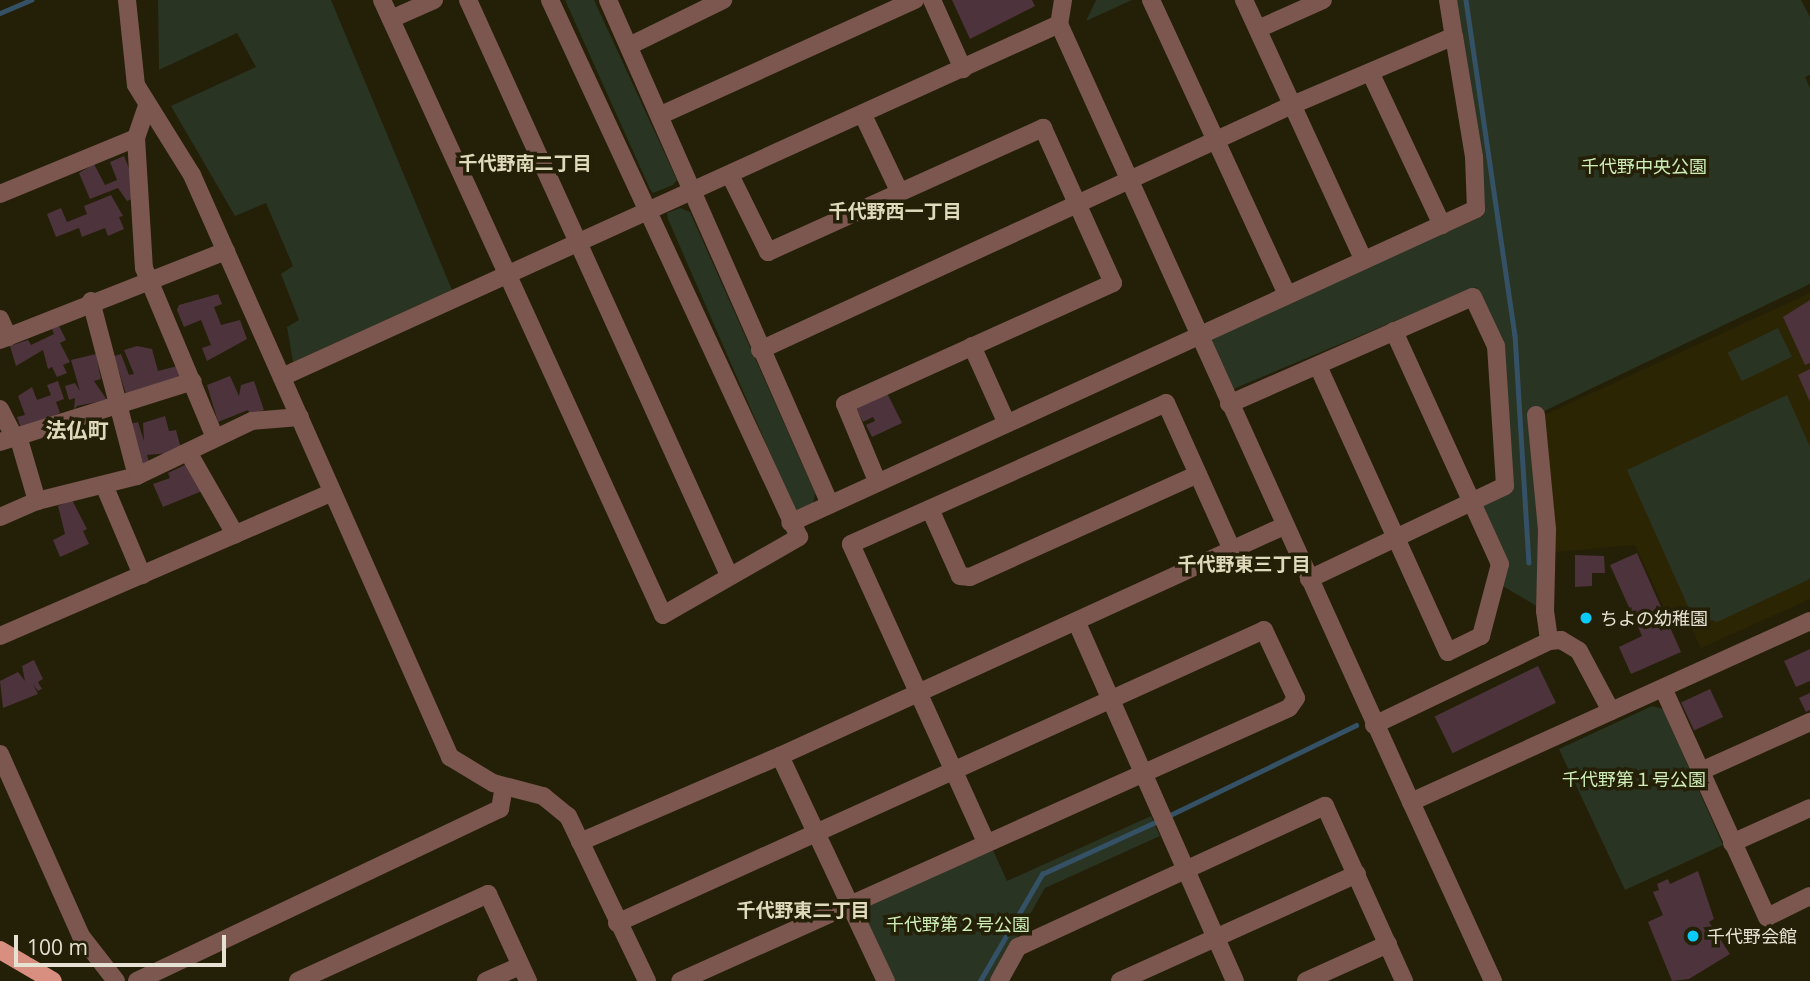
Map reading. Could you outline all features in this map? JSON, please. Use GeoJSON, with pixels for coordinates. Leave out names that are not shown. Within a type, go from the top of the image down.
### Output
{"type":"FeatureCollection","features":[{"type":"Feature","properties":{"kind":"main road"},"geometry":{"type":"LineString","coordinates":[[0,950],[53,981]]}},
{"type":"Feature","properties":{"kind":"street"},"geometry":{"type":"LineString","coordinates":[[127,0],[136,85],[192,175],[450,757],[503,786],[542,796],[568,816],[647,981]]}},
{"type":"Feature","properties":{"kind":"street"},"geometry":{"type":"LineString","coordinates":[[382,0],[663,615],[799,537],[790,523],[550,0]]}},
{"type":"Feature","properties":{"kind":"street"},"geometry":{"type":"LineString","coordinates":[[391,19],[434,0]]}},
{"type":"Feature","properties":{"kind":"street"},"geometry":{"type":"LineString","coordinates":[[468,0],[729,575]]}},
{"type":"Feature","properties":{"kind":"street"},"geometry":{"type":"LineString","coordinates":[[608,0],[661,115],[691,192],[830,504]]}},
{"type":"Feature","properties":{"kind":"street"},"geometry":{"type":"LineString","coordinates":[[629,46],[723,0]]}},
{"type":"Feature","properties":{"kind":"street"},"geometry":{"type":"LineString","coordinates":[[661,115],[915,0]]}},
{"type":"Feature","properties":{"kind":"street"},"geometry":{"type":"LineString","coordinates":[[932,0],[963,69]]}},
{"type":"Feature","properties":{"kind":"street"},"geometry":{"type":"LineString","coordinates":[[1063,0],[1059,24],[1228,404],[1493,981]]}},
{"type":"Feature","properties":{"kind":"street"},"geometry":{"type":"LineString","coordinates":[[1151,0],[1287,294]]}},
{"type":"Feature","properties":{"kind":"street"},"geometry":{"type":"LineString","coordinates":[[1244,0],[1290,106],[1363,259]]}},
{"type":"Feature","properties":{"kind":"street"},"geometry":{"type":"LineString","coordinates":[[1258,29],[1323,0]]}},
{"type":"Feature","properties":{"kind":"street"},"geometry":{"type":"LineString","coordinates":[[790,523],[1476,209],[1474,157],[1448,0]]}},
{"type":"Feature","properties":{"kind":"street"},"geometry":{"type":"LineString","coordinates":[[282,377],[1059,24]]}},
{"type":"Feature","properties":{"kind":"street"},"geometry":{"type":"LineString","coordinates":[[760,349],[1290,106],[1371,74],[1454,36]]}},
{"type":"Feature","properties":{"kind":"street"},"geometry":{"type":"LineString","coordinates":[[1371,74],[1443,225]]}},
{"type":"Feature","properties":{"kind":"street"},"geometry":{"type":"LineString","coordinates":[[147,106],[136,138],[145,268],[215,438]]}},
{"type":"Feature","properties":{"kind":"street"},"geometry":{"type":"LineString","coordinates":[[863,115],[900,193]]}},
{"type":"Feature","properties":{"kind":"street"},"geometry":{"type":"LineString","coordinates":[[730,175],[768,252],[1043,128],[1113,283],[845,404],[877,481]]}},
{"type":"Feature","properties":{"kind":"street"},"geometry":{"type":"LineString","coordinates":[[0,194],[136,138]]}},
{"type":"Feature","properties":{"kind":"street"},"geometry":{"type":"LineString","coordinates":[[0,319],[4,339],[91,301],[150,282],[226,251]]}},
{"type":"Feature","properties":{"kind":"street"},"geometry":{"type":"LineString","coordinates":[[1228,404],[1473,297],[1496,346],[1505,486],[1309,579]]}},
{"type":"Feature","properties":{"kind":"street"},"geometry":{"type":"LineString","coordinates":[[91,301],[116,405],[137,476]]}},
{"type":"Feature","properties":{"kind":"street"},"geometry":{"type":"LineString","coordinates":[[1318,366],[1448,652],[1481,636],[1500,564],[1394,331]]}},
{"type":"Feature","properties":{"kind":"street"},"geometry":{"type":"LineString","coordinates":[[972,346],[1007,424]]}},
{"type":"Feature","properties":{"kind":"street"},"geometry":{"type":"LineString","coordinates":[[11,439],[193,381]]}},
{"type":"Feature","properties":{"kind":"street"},"geometry":{"type":"LineString","coordinates":[[986,842],[851,544],[1166,403],[1232,550]]}},
{"type":"Feature","properties":{"kind":"street"},"geometry":{"type":"LineString","coordinates":[[0,408],[37,501]]}},
{"type":"Feature","properties":{"kind":"street"},"geometry":{"type":"LineString","coordinates":[[1536,415],[1547,530],[1545,611],[1549,641]]}},
{"type":"Feature","properties":{"kind":"street"},"geometry":{"type":"LineString","coordinates":[[0,517],[37,501],[137,476],[252,421],[300,417]]}},
{"type":"Feature","properties":{"kind":"street"},"geometry":{"type":"LineString","coordinates":[[188,452],[235,534]]}},
{"type":"Feature","properties":{"kind":"street"},"geometry":{"type":"LineString","coordinates":[[930,509],[960,576],[970,577],[1198,474]]}},
{"type":"Feature","properties":{"kind":"street"},"geometry":{"type":"LineString","coordinates":[[104,485],[142,575]]}},
{"type":"Feature","properties":{"kind":"street"},"geometry":{"type":"LineString","coordinates":[[0,636],[332,492]]}},
{"type":"Feature","properties":{"kind":"street"},"geometry":{"type":"LineString","coordinates":[[580,842],[1077,623],[1284,526]]}},
{"type":"Feature","properties":{"kind":"street"},"geometry":{"type":"LineString","coordinates":[[1411,802],[1810,621]]}},
{"type":"Feature","properties":{"kind":"street"},"geometry":{"type":"LineString","coordinates":[[1077,623],[1112,697],[1235,981]]}},
{"type":"Feature","properties":{"kind":"street"},"geometry":{"type":"LineString","coordinates":[[617,923],[952,768],[1264,630],[1296,698],[1289,708],[680,981]]}},
{"type":"Feature","properties":{"kind":"street"},"geometry":{"type":"LineString","coordinates":[[1374,725],[1549,641],[1561,640],[1579,651],[1611,711]]}},
{"type":"Feature","properties":{"kind":"street"},"geometry":{"type":"LineString","coordinates":[[1663,688],[1767,916],[1810,896]]}},
{"type":"Feature","properties":{"kind":"street"},"geometry":{"type":"LineString","coordinates":[[1701,771],[1810,722]]}},
{"type":"Feature","properties":{"kind":"street"},"geometry":{"type":"LineString","coordinates":[[0,754],[81,936],[116,981]]}},
{"type":"Feature","properties":{"kind":"street"},"geometry":{"type":"LineString","coordinates":[[780,756],[851,904],[881,979]]}},
{"type":"Feature","properties":{"kind":"street"},"geometry":{"type":"LineString","coordinates":[[137,981],[500,809],[503,786]]}},
{"type":"Feature","properties":{"kind":"street"},"geometry":{"type":"LineString","coordinates":[[999,981],[1018,947],[1185,867],[1325,806],[1404,981]]}},
{"type":"Feature","properties":{"kind":"street"},"geometry":{"type":"LineString","coordinates":[[1732,843],[1810,808]]}},
{"type":"Feature","properties":{"kind":"street"},"geometry":{"type":"LineString","coordinates":[[1120,981],[1357,874]]}},
{"type":"Feature","properties":{"kind":"street"},"geometry":{"type":"LineString","coordinates":[[298,981],[488,894],[524,973],[486,981]]}},
{"type":"Feature","properties":{"kind":"street"},"geometry":{"type":"LineString","coordinates":[[1306,981],[1388,944]]}},
{"type":"Feature","properties":{"kind":"shaded area"},"geometry":{"type":"Polygon","coordinates":[[[1810,293],[1810,599],[1701,648],[1686,617],[1672,625],[1635,545],[1555,552],[1542,416],[1810,293]]]}},
{"type":"Feature","properties":{"kind":"green space"},"geometry":{"type":"Polygon","coordinates":[[[158,0],[331,0],[452,290],[293,362],[287,327],[299,320],[281,274],[293,266],[266,203],[235,216],[171,106],[256,67],[237,33],[159,70],[158,0]]]}},
{"type":"Feature","properties":{"kind":"green space"},"geometry":{"type":"Polygon","coordinates":[[[565,0],[594,0],[677,180],[673,185],[653,193],[650,189],[565,0]]]}},
{"type":"Feature","properties":{"kind":"green space"},"geometry":{"type":"Polygon","coordinates":[[[1096,0],[1132,0],[1086,21],[1096,0]]]}},
{"type":"Feature","properties":{"kind":"green space","name":"千代野中央公園"},"geometry":{"type":"Polygon","coordinates":[[[1455,0],[1801,0],[1810,17],[1810,75],[1805,77],[1810,88],[1810,284],[1536,415],[1545,611],[1501,585],[1478,505],[1509,492],[1501,341],[1476,287],[1231,390],[1209,338],[1483,216],[1455,0]]]}},
{"type":"Feature","properties":{"kind":"green space"},"geometry":{"type":"Polygon","coordinates":[[[680,208],[690,212],[815,493],[813,505],[797,515],[668,219],[667,213],[680,208]]]}},
{"type":"Feature","properties":{"kind":"green space"},"geometry":{"type":"Polygon","coordinates":[[[1778,328],[1792,357],[1742,381],[1728,353],[1778,328]]]}},
{"type":"Feature","properties":{"kind":"green space"},"geometry":{"type":"Polygon","coordinates":[[[1787,395],[1810,447],[1810,579],[1717,622],[1691,613],[1627,470],[1787,395]]]}},
{"type":"Feature","properties":{"kind":"green space","name":"千代野第１号公園"},"geometry":{"type":"Polygon","coordinates":[[[1652,706],[1663,709],[1723,845],[1625,890],[1559,749],[1652,706]]]}},
{"type":"Feature","properties":{"kind":"green space","name":"千代野第２号公園"},"geometry":{"type":"Polygon","coordinates":[[[1151,816],[1160,836],[1045,888],[992,981],[895,981],[862,911],[865,904],[991,846],[1007,881],[1151,816]]]}},
{"type":"Feature","properties":{"kind":"building"},"geometry":{"type":"Polygon","coordinates":[[[952,0],[1032,0],[1035,6],[970,39],[952,0]]]}},
{"type":"Feature","properties":{"kind":"building"},"geometry":{"type":"Polygon","coordinates":[[[124,156],[134,181],[132,199],[127,201],[118,188],[90,199],[79,173],[94,164],[105,185],[117,180],[110,162],[124,156]]]}},
{"type":"Feature","properties":{"kind":"building"},"geometry":{"type":"Polygon","coordinates":[[[111,195],[123,216],[119,217],[124,229],[108,236],[105,228],[82,237],[79,228],[56,237],[47,214],[61,208],[67,222],[87,214],[84,206],[111,195]]]}},
{"type":"Feature","properties":{"kind":"building"},"geometry":{"type":"Polygon","coordinates":[[[218,294],[222,304],[214,307],[221,325],[240,320],[247,339],[207,361],[202,348],[211,345],[201,320],[184,327],[177,310],[179,305],[218,294]]]}},
{"type":"Feature","properties":{"kind":"building"},"geometry":{"type":"Polygon","coordinates":[[[1810,300],[1810,363],[1805,365],[1783,317],[1810,300]]]}},
{"type":"Feature","properties":{"kind":"building"},"geometry":{"type":"Polygon","coordinates":[[[59,326],[66,340],[60,343],[70,362],[63,365],[67,373],[57,377],[52,367],[48,369],[43,350],[16,366],[10,346],[28,340],[31,345],[54,334],[52,329],[59,326]]]}},
{"type":"Feature","properties":{"kind":"building"},"geometry":{"type":"Polygon","coordinates":[[[137,346],[152,349],[158,371],[181,365],[184,376],[126,394],[114,356],[121,354],[129,375],[134,374],[124,350],[137,346]]]}},
{"type":"Feature","properties":{"kind":"building"},"geometry":{"type":"Polygon","coordinates":[[[96,354],[101,379],[94,381],[107,400],[77,406],[74,410],[75,398],[69,400],[65,386],[75,383],[80,391],[71,360],[96,354]]]}},
{"type":"Feature","properties":{"kind":"building"},"geometry":{"type":"Polygon","coordinates":[[[1810,369],[1810,402],[1798,375],[1810,369]]]}},
{"type":"Feature","properties":{"kind":"building"},"geometry":{"type":"Polygon","coordinates":[[[230,376],[239,396],[241,385],[254,381],[264,410],[250,415],[248,410],[218,422],[207,385],[230,376]]]}},
{"type":"Feature","properties":{"kind":"building"},"geometry":{"type":"Polygon","coordinates":[[[58,381],[64,399],[56,402],[60,413],[22,431],[17,417],[25,415],[18,396],[32,387],[37,400],[51,395],[47,385],[58,381]]]}},
{"type":"Feature","properties":{"kind":"building"},"geometry":{"type":"Polygon","coordinates":[[[887,393],[902,423],[872,437],[866,425],[875,421],[873,417],[863,422],[856,408],[887,393]]]}},
{"type":"Feature","properties":{"kind":"building"},"geometry":{"type":"Polygon","coordinates":[[[165,416],[169,431],[176,430],[182,452],[147,455],[149,462],[142,464],[130,424],[138,422],[144,441],[143,423],[165,416]]]}},
{"type":"Feature","properties":{"kind":"building"},"geometry":{"type":"Polygon","coordinates":[[[187,464],[202,491],[163,507],[153,484],[170,478],[168,473],[187,464]]]}},
{"type":"Feature","properties":{"kind":"building"},"geometry":{"type":"Polygon","coordinates":[[[72,500],[87,529],[83,531],[89,544],[60,557],[53,540],[65,534],[58,506],[72,500]]]}},
{"type":"Feature","properties":{"kind":"building"},"geometry":{"type":"Polygon","coordinates":[[[1637,553],[1681,652],[1631,674],[1619,647],[1642,636],[1610,565],[1637,553]]]}},
{"type":"Feature","properties":{"kind":"building"},"geometry":{"type":"Polygon","coordinates":[[[1575,555],[1604,556],[1605,573],[1592,573],[1592,586],[1575,587],[1575,555]]]}},
{"type":"Feature","properties":{"kind":"building"},"geometry":{"type":"Polygon","coordinates":[[[1810,649],[1810,681],[1796,687],[1784,661],[1810,649]]]}},
{"type":"Feature","properties":{"kind":"building"},"geometry":{"type":"Polygon","coordinates":[[[34,660],[43,679],[38,682],[42,689],[38,691],[33,684],[38,694],[3,708],[0,681],[18,672],[25,681],[22,666],[34,660]]]}},
{"type":"Feature","properties":{"kind":"building"},"geometry":{"type":"Polygon","coordinates":[[[1538,666],[1556,703],[1453,753],[1435,716],[1538,666]]]}},
{"type":"Feature","properties":{"kind":"building"},"geometry":{"type":"Polygon","coordinates":[[[1710,689],[1723,717],[1694,731],[1681,703],[1710,689]]]}},
{"type":"Feature","properties":{"kind":"building"},"geometry":{"type":"Polygon","coordinates":[[[1810,693],[1810,710],[1806,712],[1799,698],[1810,693]]]}},
{"type":"Feature","properties":{"kind":"building"},"geometry":{"type":"Polygon","coordinates":[[[1698,871],[1714,919],[1709,922],[1730,954],[1689,979],[1672,981],[1648,922],[1663,915],[1653,892],[1659,890],[1657,884],[1668,879],[1670,884],[1698,871]]]}},
{"type":"Feature","properties":{"kind":"waterway"},"geometry":{"type":"LineString","coordinates":[[0,13],[31,0]]}},
{"type":"Feature","properties":{"kind":"waterway"},"geometry":{"type":"LineString","coordinates":[[1466,0],[1515,335],[1529,563]]}},
{"type":"Feature","properties":{"kind":"waterway"},"geometry":{"type":"LineString","coordinates":[[1166,817],[1356,725]]}},
{"type":"Feature","properties":{"kind":"waterway"},"geometry":{"type":"LineString","coordinates":[[980,981],[1042,874],[1158,821]]}},
{"type":"Feature","properties":{"kind":"place","name":"ちよの幼稚園"},"geometry":{"type":"Point","coordinates":[1586,618]}},
{"type":"Feature","properties":{"kind":"place","name":"千代野会館"},"geometry":{"type":"Point","coordinates":[1693,936]}},
{"type":"Feature","properties":{"kind":"district","name":"千代野南二丁目"},"geometry":{"type":"Point","coordinates":[525,164]}},
{"type":"Feature","properties":{"kind":"district","name":"千代野西一丁目"},"geometry":{"type":"Point","coordinates":[895,212]}},
{"type":"Feature","properties":{"kind":"district","name":"法仏町"},"geometry":{"type":"Point","coordinates":[77,430]}},
{"type":"Feature","properties":{"kind":"district","name":"千代野東三丁目"},"geometry":{"type":"Point","coordinates":[1244,565]}},
{"type":"Feature","properties":{"kind":"district","name":"千代野東二丁目"},"geometry":{"type":"Point","coordinates":[803,911]}}]}
